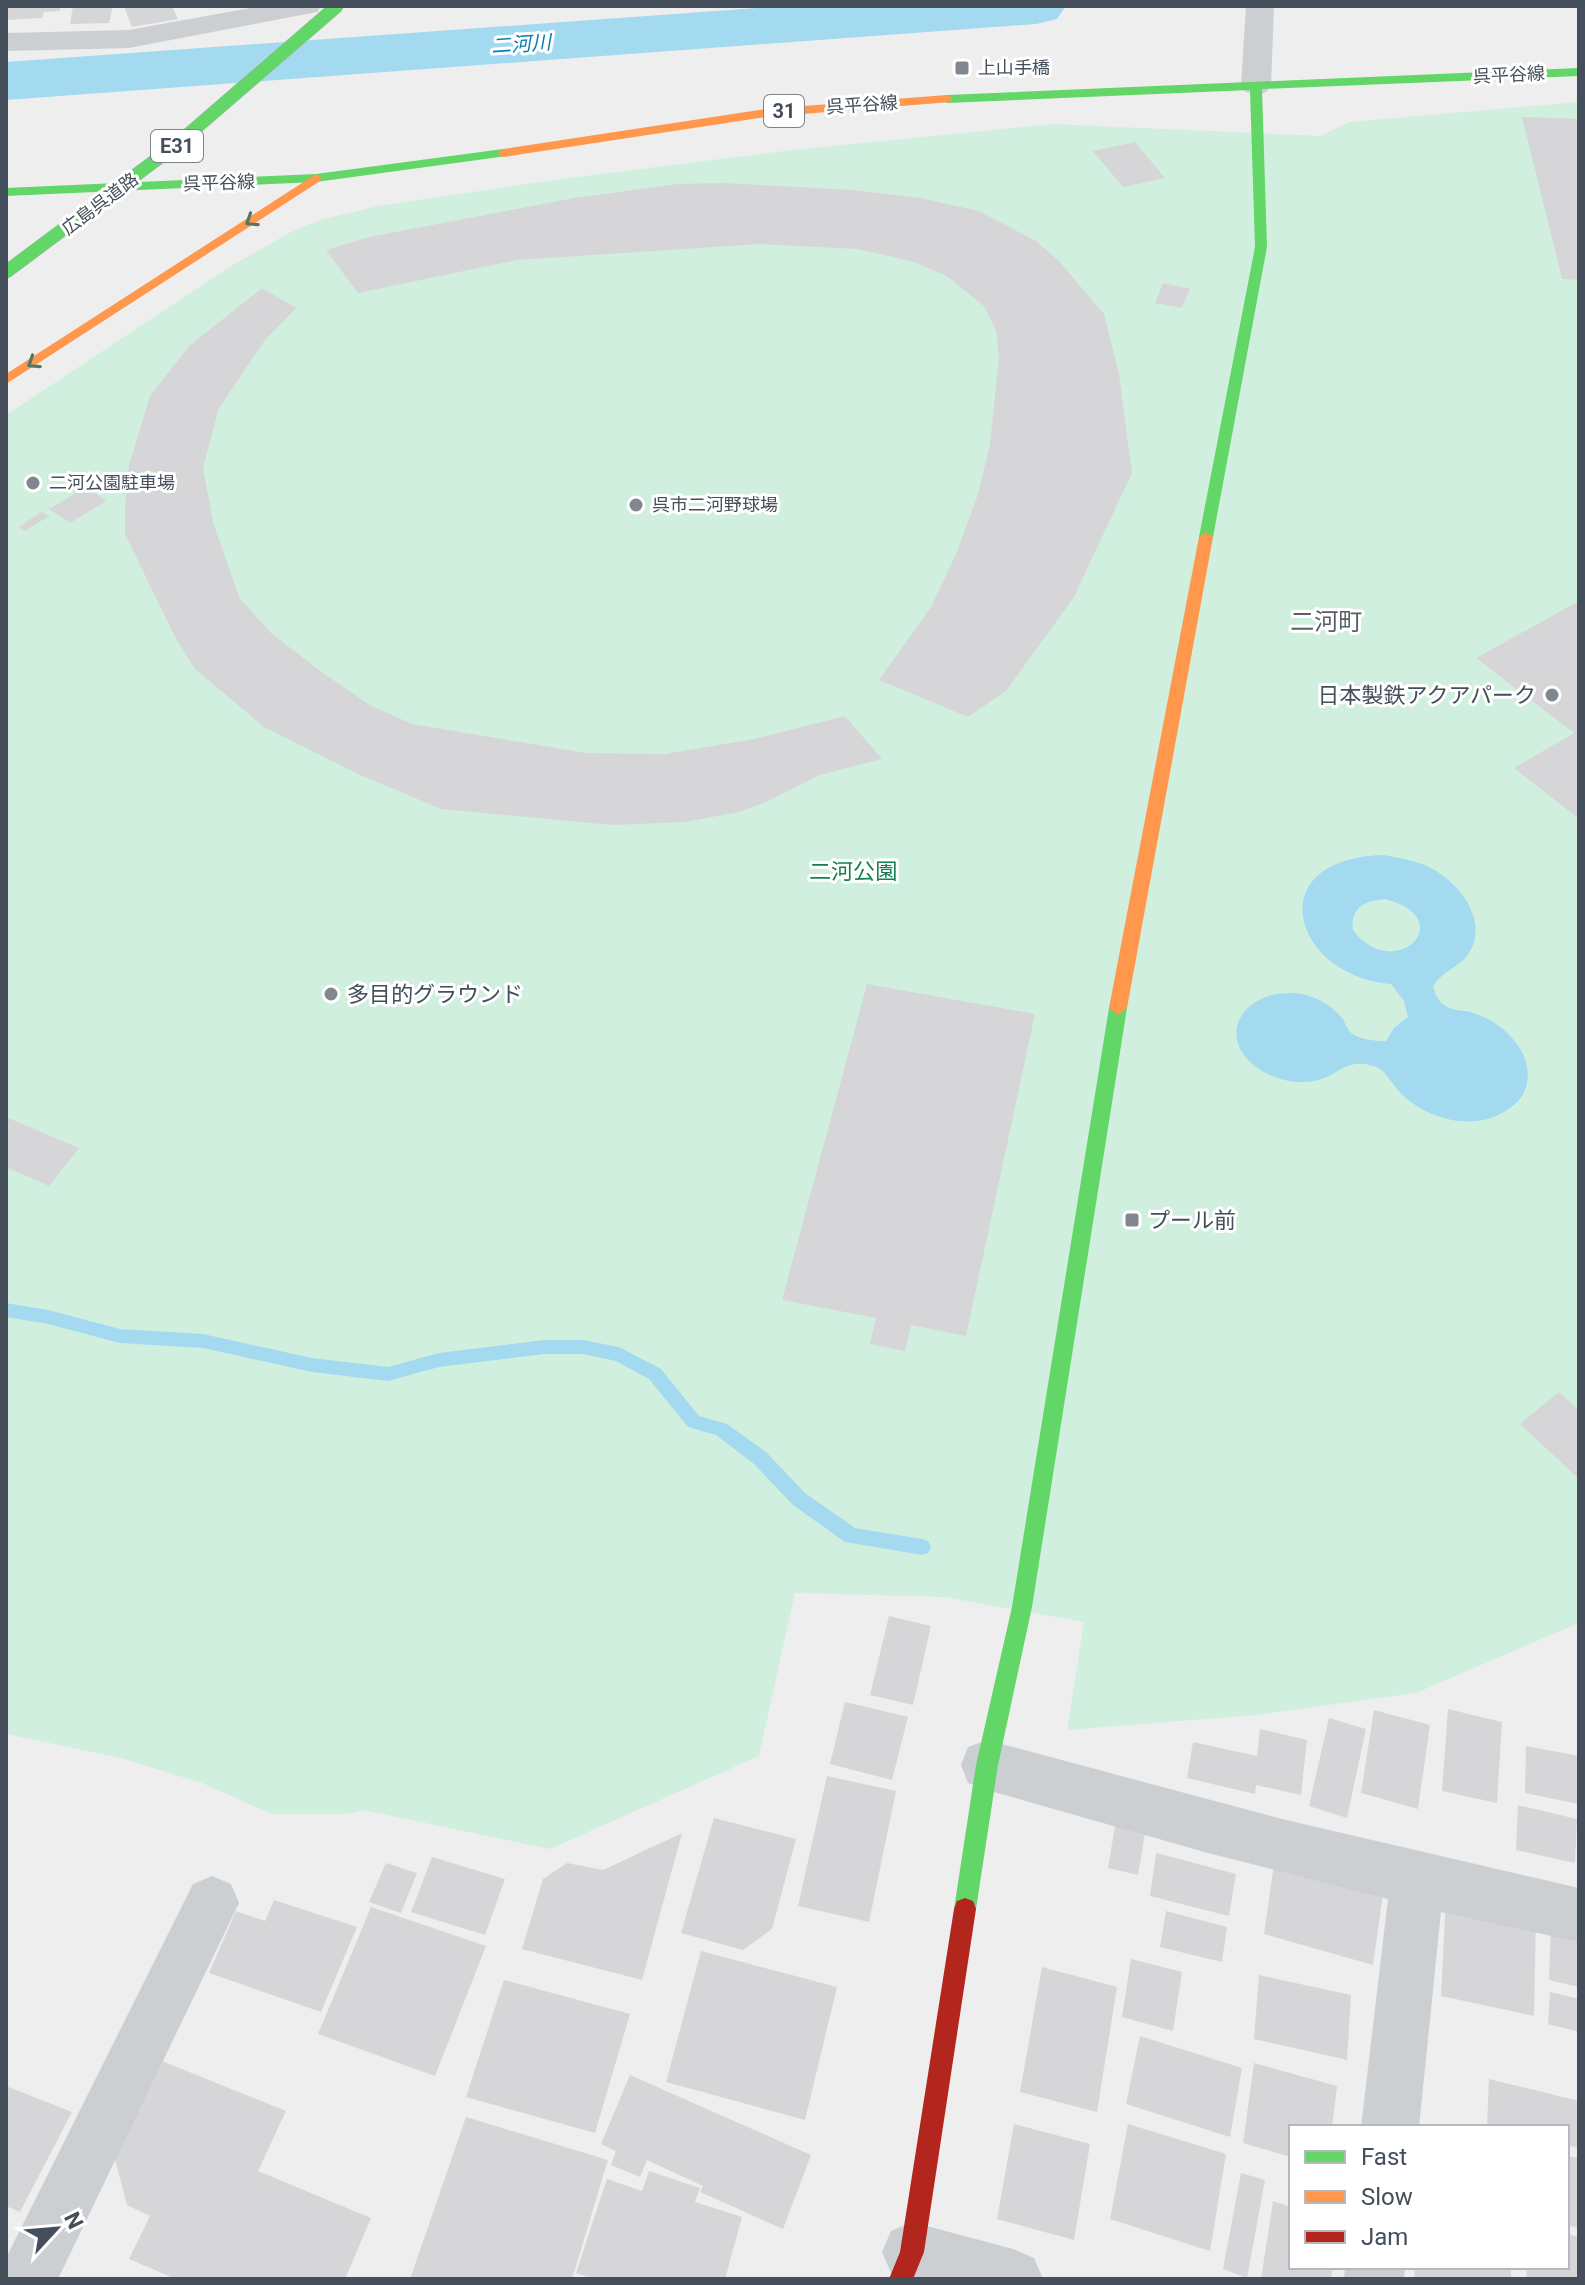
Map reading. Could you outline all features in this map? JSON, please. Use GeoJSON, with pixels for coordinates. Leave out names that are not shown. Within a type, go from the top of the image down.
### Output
{"type":"FeatureCollection","features":[{"type":"Feature","properties":{"kind":"main road","name":"広島呉道路"},"geometry":{"type":"LineString","coordinates":[[6,272],[185,141],[297,46],[337,6]]}},
{"type":"Feature","properties":{"kind":"main road","name":"呉平谷線"},"geometry":{"type":"LineString","coordinates":[[6,192],[316,178],[461,160],[765,113],[995,95],[1579,72]]}},
{"type":"Feature","properties":{"kind":"main road"},"geometry":{"type":"LineString","coordinates":[[907,2266],[987,1765],[1022,1607],[1131,929],[1261,247],[1256,86]]}},
{"type":"Feature","properties":{"kind":"main road"},"geometry":{"type":"LineString","coordinates":[[6,380],[316,178]]}},
{"type":"Feature","properties":{"kind":"street"},"geometry":{"type":"LineString","coordinates":[[6,42],[129,39],[307,6]]}},
{"type":"Feature","properties":{"kind":"street"},"geometry":{"type":"LineString","coordinates":[[1256,86],[1260,6]]}},
{"type":"Feature","properties":{"kind":"street"},"geometry":{"type":"LineString","coordinates":[[987,1765],[1087,1795],[1417,1879],[1579,1915]]}},
{"type":"Feature","properties":{"kind":"street"},"geometry":{"type":"LineString","coordinates":[[1390,2125],[1417,1879]]}},
{"type":"Feature","properties":{"kind":"street"},"geometry":{"type":"LineString","coordinates":[[27,2279],[212,1903]]}},
{"type":"Feature","properties":{"kind":"street"},"geometry":{"type":"LineString","coordinates":[[907,2266],[1013,2279]]}},
{"type":"Feature","properties":{"kind":"green space","name":"二河公園"},"geometry":{"type":"Polygon","coordinates":[[[1579,102],[1579,1623],[1416,1693],[1256,1715],[1067,1730],[1084,1622],[944,1597],[795,1593],[759,1756],[550,1849],[363,1810],[345,1814],[271,1814],[202,1783],[121,1758],[6,1734],[6,415],[231,266],[289,233],[320,220],[378,206],[792,150],[1053,124],[1321,136],[1349,122],[1579,102]]]}},
{"type":"Feature","properties":{"kind":"water"},"geometry":{"type":"Polygon","coordinates":[[[1384,855],[1416,862],[1438,872],[1467,902],[1476,927],[1469,953],[1440,977],[1433,987],[1443,1004],[1493,1022],[1521,1050],[1528,1074],[1526,1087],[1520,1099],[1510,1108],[1489,1119],[1446,1119],[1407,1099],[1384,1073],[1372,1065],[1354,1064],[1319,1080],[1285,1080],[1262,1071],[1239,1047],[1236,1034],[1245,1010],[1271,995],[1296,993],[1318,999],[1337,1012],[1351,1033],[1368,1040],[1386,1041],[1394,1028],[1408,1017],[1404,1001],[1391,984],[1357,976],[1330,961],[1312,940],[1303,918],[1305,895],[1318,875],[1344,861],[1384,855]],[[1385,899],[1371,901],[1357,911],[1353,930],[1369,945],[1386,951],[1401,950],[1413,943],[1420,932],[1418,920],[1407,908],[1385,899]]]}},
{"type":"Feature","properties":{"kind":"building"},"geometry":{"type":"Polygon","coordinates":[[[6,6],[61,6],[60,11],[44,12],[42,18],[6,20],[6,6]]]}},
{"type":"Feature","properties":{"kind":"building"},"geometry":{"type":"Polygon","coordinates":[[[73,6],[113,6],[109,23],[70,24],[73,6]]]}},
{"type":"Feature","properties":{"kind":"building"},"geometry":{"type":"Polygon","coordinates":[[[124,6],[172,6],[178,19],[132,27],[124,6]]]}},
{"type":"Feature","properties":{"kind":"building"},"geometry":{"type":"Polygon","coordinates":[[[1522,117],[1579,119],[1579,280],[1562,279],[1522,117]]]}},
{"type":"Feature","properties":{"kind":"building"},"geometry":{"type":"Polygon","coordinates":[[[1135,142],[1165,178],[1123,187],[1093,151],[1135,142]]]}},
{"type":"Feature","properties":{"kind":"building"},"geometry":{"type":"Polygon","coordinates":[[[725,183],[853,190],[920,198],[979,211],[1036,241],[1059,261],[1104,314],[1119,374],[1132,473],[1074,597],[1006,691],[968,717],[879,680],[931,607],[957,552],[978,494],[990,444],[999,358],[996,331],[984,306],[948,277],[914,262],[858,249],[759,244],[517,260],[358,293],[326,250],[369,237],[574,198],[678,184],[725,183]]]}},
{"type":"Feature","properties":{"kind":"building"},"geometry":{"type":"Polygon","coordinates":[[[1163,283],[1190,289],[1182,308],[1155,303],[1163,283]]]}},
{"type":"Feature","properties":{"kind":"building"},"geometry":{"type":"Polygon","coordinates":[[[262,288],[296,308],[265,340],[218,411],[203,468],[213,522],[239,597],[271,633],[323,673],[370,705],[412,724],[586,753],[665,754],[754,739],[845,716],[882,759],[820,775],[739,812],[685,822],[613,825],[441,809],[358,774],[264,727],[195,669],[175,637],[125,534],[129,465],[150,396],[189,346],[262,288]]]}},
{"type":"Feature","properties":{"kind":"building"},"geometry":{"type":"Polygon","coordinates":[[[86,487],[106,501],[70,523],[49,509],[86,487]]]}},
{"type":"Feature","properties":{"kind":"building"},"geometry":{"type":"Polygon","coordinates":[[[41,512],[49,516],[25,531],[19,527],[41,512]]]}},
{"type":"Feature","properties":{"kind":"building","name":"日本製鉄アクアパーク"},"geometry":{"type":"Polygon","coordinates":[[[1579,601],[1579,819],[1514,768],[1574,733],[1476,658],[1579,601]]]}},
{"type":"Feature","properties":{"kind":"building"},"geometry":{"type":"Polygon","coordinates":[[[867,984],[1035,1014],[966,1336],[911,1325],[905,1351],[870,1344],[876,1318],[782,1300],[867,984]]]}},
{"type":"Feature","properties":{"kind":"building"},"geometry":{"type":"Polygon","coordinates":[[[6,1117],[79,1148],[49,1186],[6,1167],[6,1117]]]}},
{"type":"Feature","properties":{"kind":"building"},"geometry":{"type":"Polygon","coordinates":[[[1559,1392],[1579,1410],[1579,1479],[1520,1424],[1559,1392]]]}},
{"type":"Feature","properties":{"kind":"building"},"geometry":{"type":"Polygon","coordinates":[[[889,1616],[931,1626],[913,1705],[870,1695],[889,1616]]]}},
{"type":"Feature","properties":{"kind":"building"},"geometry":{"type":"Polygon","coordinates":[[[845,1702],[908,1717],[892,1780],[830,1764],[845,1702]]]}},
{"type":"Feature","properties":{"kind":"building"},"geometry":{"type":"Polygon","coordinates":[[[1448,1709],[1502,1722],[1497,1803],[1442,1791],[1448,1709]]]}},
{"type":"Feature","properties":{"kind":"building"},"geometry":{"type":"Polygon","coordinates":[[[1374,1710],[1430,1725],[1418,1809],[1361,1793],[1374,1710]]]}},
{"type":"Feature","properties":{"kind":"building"},"geometry":{"type":"Polygon","coordinates":[[[1329,1718],[1366,1729],[1347,1818],[1309,1806],[1329,1718]]]}},
{"type":"Feature","properties":{"kind":"building"},"geometry":{"type":"Polygon","coordinates":[[[1260,1729],[1307,1740],[1301,1795],[1256,1785],[1255,1794],[1187,1778],[1193,1742],[1257,1756],[1260,1729]]]}},
{"type":"Feature","properties":{"kind":"building"},"geometry":{"type":"Polygon","coordinates":[[[1526,1746],[1579,1756],[1579,1804],[1525,1793],[1526,1746]]]}},
{"type":"Feature","properties":{"kind":"building"},"geometry":{"type":"Polygon","coordinates":[[[827,1776],[896,1791],[869,1922],[798,1906],[827,1776]]]}},
{"type":"Feature","properties":{"kind":"building"},"geometry":{"type":"Polygon","coordinates":[[[1518,1805],[1577,1819],[1575,1863],[1516,1850],[1518,1805]]]}},
{"type":"Feature","properties":{"kind":"building"},"geometry":{"type":"Polygon","coordinates":[[[714,1818],[796,1839],[772,1929],[743,1950],[681,1933],[714,1818]]]}},
{"type":"Feature","properties":{"kind":"building"},"geometry":{"type":"Polygon","coordinates":[[[1115,1826],[1145,1833],[1138,1875],[1108,1868],[1115,1826]]]}},
{"type":"Feature","properties":{"kind":"building"},"geometry":{"type":"Polygon","coordinates":[[[682,1833],[642,1980],[522,1949],[543,1879],[567,1863],[603,1870],[682,1833]]]}},
{"type":"Feature","properties":{"kind":"building"},"geometry":{"type":"Polygon","coordinates":[[[1156,1853],[1236,1874],[1229,1916],[1150,1896],[1156,1853]]]}},
{"type":"Feature","properties":{"kind":"building"},"geometry":{"type":"Polygon","coordinates":[[[432,1857],[505,1879],[485,1935],[411,1912],[432,1857]]]}},
{"type":"Feature","properties":{"kind":"building"},"geometry":{"type":"Polygon","coordinates":[[[1275,1857],[1384,1887],[1373,1965],[1264,1934],[1275,1857]]]}},
{"type":"Feature","properties":{"kind":"building"},"geometry":{"type":"Polygon","coordinates":[[[386,1863],[417,1873],[401,1913],[369,1902],[386,1863]]]}},
{"type":"Feature","properties":{"kind":"building"},"geometry":{"type":"Polygon","coordinates":[[[1446,1897],[1536,1915],[1534,2016],[1441,1996],[1446,1897]]]}},
{"type":"Feature","properties":{"kind":"building"},"geometry":{"type":"Polygon","coordinates":[[[274,1900],[357,1927],[321,2012],[209,1973],[236,1911],[265,1921],[274,1900]]]}},
{"type":"Feature","properties":{"kind":"building"},"geometry":{"type":"Polygon","coordinates":[[[371,1907],[486,1946],[435,2076],[318,2034],[371,1907]]]}},
{"type":"Feature","properties":{"kind":"building"},"geometry":{"type":"Polygon","coordinates":[[[1166,1911],[1227,1927],[1222,1962],[1160,1947],[1166,1911]]]}},
{"type":"Feature","properties":{"kind":"building"},"geometry":{"type":"Polygon","coordinates":[[[1551,1921],[1579,1927],[1579,1987],[1549,1980],[1551,1921]]]}},
{"type":"Feature","properties":{"kind":"building"},"geometry":{"type":"Polygon","coordinates":[[[701,1951],[837,1987],[805,2120],[666,2082],[701,1951]]]}},
{"type":"Feature","properties":{"kind":"building"},"geometry":{"type":"Polygon","coordinates":[[[1131,1959],[1182,1972],[1173,2031],[1122,2017],[1131,1959]]]}},
{"type":"Feature","properties":{"kind":"building"},"geometry":{"type":"Polygon","coordinates":[[[1042,1967],[1117,1987],[1097,2112],[1020,2092],[1042,1967]]]}},
{"type":"Feature","properties":{"kind":"building"},"geometry":{"type":"Polygon","coordinates":[[[1259,1975],[1351,1995],[1347,2060],[1254,2039],[1259,1975]]]}},
{"type":"Feature","properties":{"kind":"building"},"geometry":{"type":"Polygon","coordinates":[[[504,1980],[630,2014],[595,2133],[466,2097],[504,1980]]]}},
{"type":"Feature","properties":{"kind":"building"},"geometry":{"type":"Polygon","coordinates":[[[1550,1992],[1579,1999],[1579,2032],[1548,2024],[1550,1992]]]}},
{"type":"Feature","properties":{"kind":"building"},"geometry":{"type":"Polygon","coordinates":[[[1140,2036],[1242,2068],[1230,2137],[1126,2104],[1140,2036]]]}},
{"type":"Feature","properties":{"kind":"building"},"geometry":{"type":"Polygon","coordinates":[[[142,2053],[286,2111],[258,2171],[371,2218],[345,2279],[176,2279],[129,2259],[150,2216],[127,2205],[113,2152],[142,2053]]]}},
{"type":"Feature","properties":{"kind":"building"},"geometry":{"type":"Polygon","coordinates":[[[1254,2063],[1337,2086],[1332,2125],[1289,2125],[1289,2156],[1243,2143],[1254,2063]]]}},
{"type":"Feature","properties":{"kind":"building"},"geometry":{"type":"Polygon","coordinates":[[[630,2075],[811,2155],[783,2229],[700,2192],[703,2186],[647,2160],[640,2177],[611,2165],[616,2151],[601,2144],[630,2075]]]}},
{"type":"Feature","properties":{"kind":"building"},"geometry":{"type":"Polygon","coordinates":[[[1489,2079],[1579,2101],[1579,2148],[1569,2146],[1569,2125],[1487,2125],[1489,2079]]]}},
{"type":"Feature","properties":{"kind":"building"},"geometry":{"type":"Polygon","coordinates":[[[6,2086],[72,2112],[20,2212],[6,2206],[6,2086]]]}},
{"type":"Feature","properties":{"kind":"building"},"geometry":{"type":"Polygon","coordinates":[[[466,2117],[608,2160],[572,2279],[410,2279],[466,2117]]]}},
{"type":"Feature","properties":{"kind":"building"},"geometry":{"type":"Polygon","coordinates":[[[1014,2124],[1090,2144],[1074,2240],[997,2219],[1014,2124]]]}},
{"type":"Feature","properties":{"kind":"building"},"geometry":{"type":"Polygon","coordinates":[[[1128,2124],[1226,2154],[1210,2251],[1110,2219],[1128,2124]]]}},
{"type":"Feature","properties":{"kind":"building"},"geometry":{"type":"Polygon","coordinates":[[[1569,2156],[1579,2158],[1579,2228],[1569,2226],[1569,2156]]]}},
{"type":"Feature","properties":{"kind":"building"},"geometry":{"type":"Polygon","coordinates":[[[649,2171],[700,2188],[695,2202],[742,2217],[725,2279],[594,2279],[576,2273],[607,2179],[642,2191],[649,2171]]]}},
{"type":"Feature","properties":{"kind":"building"},"geometry":{"type":"Polygon","coordinates":[[[1241,2173],[1265,2180],[1247,2278],[1223,2269],[1241,2173]]]}},
{"type":"Feature","properties":{"kind":"building"},"geometry":{"type":"Polygon","coordinates":[[[1273,2201],[1289,2206],[1289,2269],[1333,2269],[1331,2279],[1261,2279],[1273,2201]]]}},
{"type":"Feature","properties":{"kind":"building"},"geometry":{"type":"Polygon","coordinates":[[[1569,2234],[1579,2237],[1579,2279],[1526,2279],[1527,2269],[1569,2269],[1569,2234]]]}},
{"type":"Feature","properties":{"kind":"building"},"geometry":{"type":"Polygon","coordinates":[[[1415,2269],[1511,2269],[1511,2279],[1414,2279],[1415,2269]]]}},
{"type":"Feature","properties":{"kind":"waterway","name":"二河川"},"geometry":{"type":"LineString","coordinates":[[6,81],[1036,6]]}},
{"type":"Feature","properties":{"kind":"waterway"},"geometry":{"type":"LineString","coordinates":[[6,1310],[48,1317],[120,1336],[203,1341],[312,1365],[388,1374],[439,1360],[544,1347],[583,1347],[619,1354],[655,1374],[694,1422],[721,1429],[760,1458],[799,1499],[851,1536],[922,1547]]}},
{"type":"Feature","properties":{"kind":"traffic: fast"},"geometry":{"type":"LineString","coordinates":[[6,272],[176,145],[337,6]]}},
{"type":"Feature","properties":{"kind":"traffic: fast"},"geometry":{"type":"LineString","coordinates":[[947,99],[1579,72]]}},
{"type":"Feature","properties":{"kind":"traffic: fast"},"geometry":{"type":"LineString","coordinates":[[1206,537],[1261,247],[1256,86]]}},
{"type":"Feature","properties":{"kind":"traffic: fast"},"geometry":{"type":"LineString","coordinates":[[6,192],[316,178],[503,153]]}},
{"type":"Feature","properties":{"kind":"traffic: fast"},"geometry":{"type":"LineString","coordinates":[[965,1909],[987,1765],[1022,1607],[1118,1008]]}},
{"type":"Feature","properties":{"kind":"traffic: slow"},"geometry":{"type":"LineString","coordinates":[[503,153],[765,113],[947,99]]}},
{"type":"Feature","properties":{"kind":"traffic: slow"},"geometry":{"type":"LineString","coordinates":[[6,380],[316,178]]}},
{"type":"Feature","properties":{"kind":"traffic: slow"},"geometry":{"type":"LineString","coordinates":[[1118,1008],[1206,537]]}},
{"type":"Feature","properties":{"kind":"traffic: jam"},"geometry":{"type":"LineString","coordinates":[[901,2279],[912,2252],[965,1909]]}},
{"type":"Feature","properties":{"kind":"place","name":"上山手橋"},"geometry":{"type":"Point","coordinates":[962,68]}},
{"type":"Feature","properties":{"kind":"place","name":"二河公園駐車場"},"geometry":{"type":"Point","coordinates":[33,483]}},
{"type":"Feature","properties":{"kind":"place","name":"呉市二河野球場"},"geometry":{"type":"Point","coordinates":[636,505]}},
{"type":"Feature","properties":{"kind":"place","name":"日本製鉄アクアパーク"},"geometry":{"type":"Point","coordinates":[1552,695]}},
{"type":"Feature","properties":{"kind":"place","name":"多目的グラウンド"},"geometry":{"type":"Point","coordinates":[331,994]}},
{"type":"Feature","properties":{"kind":"place","name":"プール前"},"geometry":{"type":"Point","coordinates":[1132,1220]}},
{"type":"Feature","properties":{"kind":"district","name":"二河町"},"geometry":{"type":"Point","coordinates":[1326,622]}}]}
